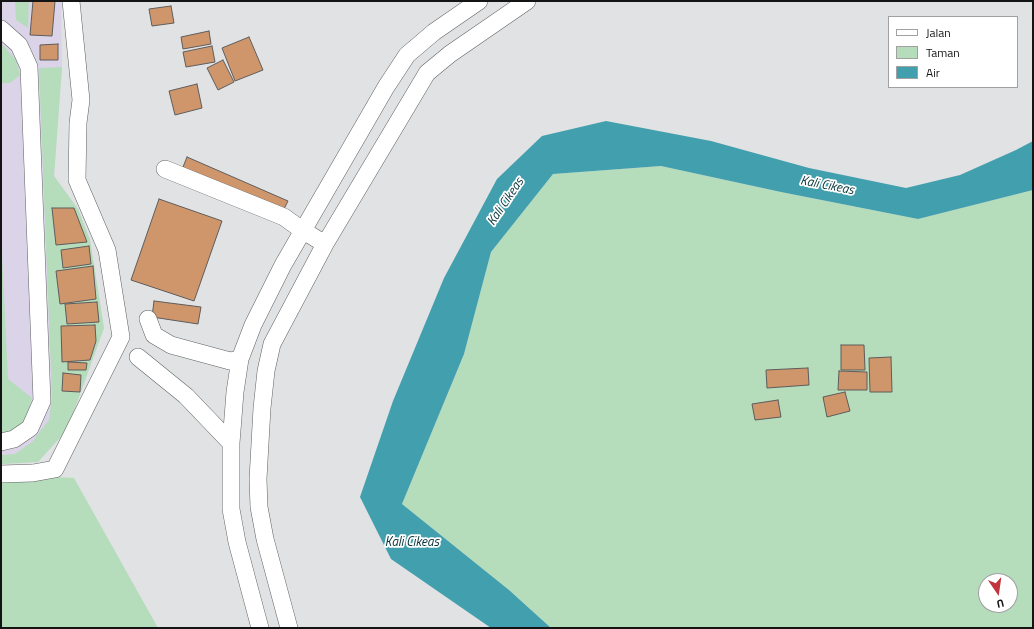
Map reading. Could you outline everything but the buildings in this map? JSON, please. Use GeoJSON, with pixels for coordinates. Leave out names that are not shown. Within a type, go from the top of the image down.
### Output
{"type":"FeatureCollection","features":[{"type":"Feature","properties":{"kind":"street"},"geometry":{"type":"LineString","coordinates":[[1,474],[33,473],[54,469],[121,337],[107,250],[77,180],[78,123],[81,100],[71,1]]}},
{"type":"Feature","properties":{"kind":"street"},"geometry":{"type":"LineString","coordinates":[[260,628],[237,542],[231,509],[231,443],[235,392],[240,359],[257,318],[302,230],[407,55],[434,32],[479,1]]}},
{"type":"Feature","properties":{"kind":"street"},"geometry":{"type":"LineString","coordinates":[[289,628],[265,539],[259,508],[258,479],[263,401],[266,371],[272,344],[325,244],[427,73],[450,54],[527,1]]}},
{"type":"Feature","properties":{"kind":"street"},"geometry":{"type":"LineString","coordinates":[[1,25],[1,29],[19,45],[29,67],[42,401],[30,428],[14,440],[1,442]]}},
{"type":"Feature","properties":{"kind":"street"},"geometry":{"type":"LineString","coordinates":[[165,169],[284,217],[325,244]]}},
{"type":"Feature","properties":{"kind":"street"},"geometry":{"type":"LineString","coordinates":[[148,319],[154,335],[162,341],[230,361],[240,359]]}},
{"type":"Feature","properties":{"kind":"street"},"geometry":{"type":"LineString","coordinates":[[138,357],[186,396],[231,443]]}},
{"type":"Feature","properties":{"kind":"shaded area"},"geometry":{"type":"Polygon","coordinates":[[[1,1],[61,1],[62,67],[54,176],[78,209],[90,240],[104,328],[67,430],[38,462],[1,464],[1,1]]]}},
{"type":"Feature","properties":{"kind":"green space"},"geometry":{"type":"Polygon","coordinates":[[[15,1],[29,1],[28,28],[16,20],[15,1]]]}},
{"type":"Feature","properties":{"kind":"green space"},"geometry":{"type":"Polygon","coordinates":[[[1,43],[16,60],[20,75],[10,83],[1,83],[1,43]]]}},
{"type":"Feature","properties":{"kind":"green space"},"geometry":{"type":"Polygon","coordinates":[[[62,67],[54,176],[78,209],[90,240],[104,328],[67,430],[38,462],[1,464],[1,455],[15,454],[32,442],[49,420],[52,395],[39,68],[62,67]],[[74,208],[52,209],[56,245],[87,242],[74,208]],[[89,246],[61,250],[64,268],[91,264],[89,246]],[[93,266],[56,271],[60,304],[96,299],[93,266]],[[97,302],[65,304],[67,324],[98,322],[97,302]],[[95,325],[61,326],[62,362],[90,360],[96,341],[95,325]],[[63,373],[62,391],[79,392],[80,375],[63,373]]]}},
{"type":"Feature","properties":{"kind":"green space"},"geometry":{"type":"Polygon","coordinates":[[[661,166],[781,192],[918,219],[1033,190],[1033,628],[551,628],[509,590],[402,504],[464,354],[491,252],[553,174],[661,166]]]}},
{"type":"Feature","properties":{"kind":"green space"},"geometry":{"type":"Polygon","coordinates":[[[1,232],[8,379],[32,398],[26,419],[17,428],[1,435],[1,232]]]}},
{"type":"Feature","properties":{"kind":"green space"},"geometry":{"type":"Polygon","coordinates":[[[54,477],[74,478],[158,628],[1,628],[1,480],[54,477]]]}},
{"type":"Feature","properties":{"kind":"water","name":"Kali Cikeas"},"geometry":{"type":"Polygon","coordinates":[[[606,121],[711,141],[809,168],[906,188],[960,175],[1033,141],[1033,190],[918,219],[781,192],[661,166],[553,174],[491,252],[464,354],[402,504],[509,590],[551,628],[491,628],[391,559],[360,497],[393,401],[444,278],[497,179],[542,136],[606,121]]]}}]}
